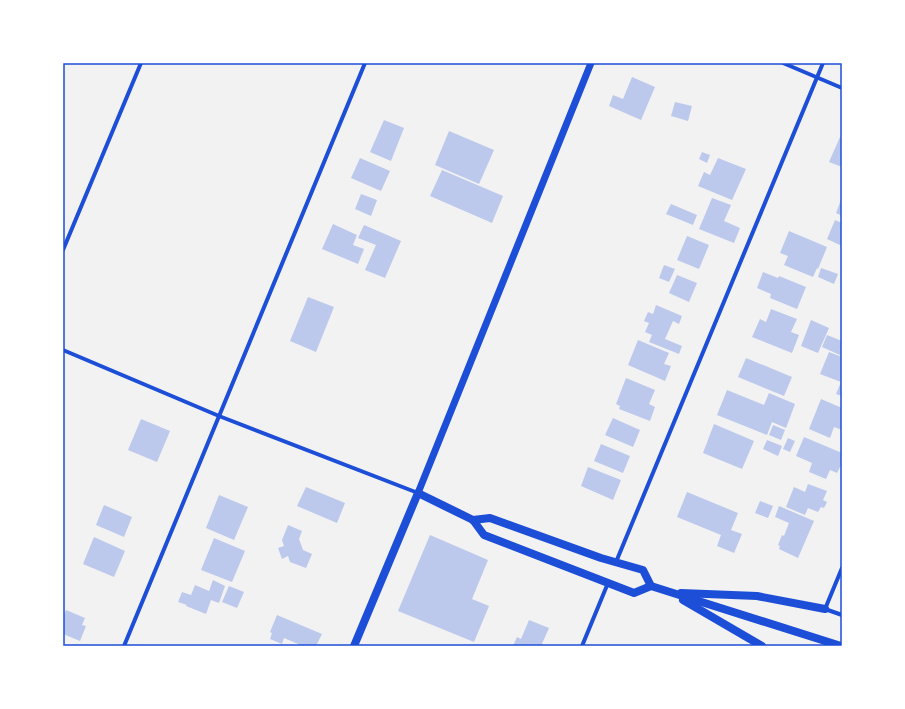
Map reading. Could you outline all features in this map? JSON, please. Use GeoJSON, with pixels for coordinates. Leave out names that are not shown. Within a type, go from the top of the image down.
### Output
{"type":"FeatureCollection","features":[{"type":"Feature","properties":{"kind":"main road"},"geometry":{"type":"LineString","coordinates":[[354,646],[418,494],[473,520],[484,534],[634,593],[651,586],[841,646]]}},
{"type":"Feature","properties":{"kind":"main road"},"geometry":{"type":"LineString","coordinates":[[473,520],[490,518],[601,558],[643,570],[651,586]]}},
{"type":"Feature","properties":{"kind":"main road"},"geometry":{"type":"LineString","coordinates":[[670,592],[757,596],[825,609]]}},
{"type":"Feature","properties":{"kind":"main road"},"geometry":{"type":"LineString","coordinates":[[670,592],[762,646]]}},
{"type":"Feature","properties":{"kind":"street"},"geometry":{"type":"LineString","coordinates":[[63,250],[141,63]]}},
{"type":"Feature","properties":{"kind":"street"},"geometry":{"type":"LineString","coordinates":[[124,646],[365,63]]}},
{"type":"Feature","properties":{"kind":"street"},"geometry":{"type":"LineString","coordinates":[[63,350],[219,416],[418,494],[591,63]]}},
{"type":"Feature","properties":{"kind":"street"},"geometry":{"type":"LineString","coordinates":[[783,63],[842,88]]}},
{"type":"Feature","properties":{"kind":"street"},"geometry":{"type":"LineString","coordinates":[[616,562],[823,63]]}},
{"type":"Feature","properties":{"kind":"street"},"geometry":{"type":"LineString","coordinates":[[842,568],[825,609],[842,615]]}},
{"type":"Feature","properties":{"kind":"street"},"geometry":{"type":"LineString","coordinates":[[582,646],[608,582]]}},
{"type":"Feature","properties":{"kind":"building"},"geometry":{"type":"Polygon","coordinates":[[[632,77],[655,87],[641,120],[609,106],[613,95],[623,99],[632,77]]]}},
{"type":"Feature","properties":{"kind":"building"},"geometry":{"type":"Polygon","coordinates":[[[675,102],[692,106],[688,121],[671,116],[675,102]]]}},
{"type":"Feature","properties":{"kind":"building"},"geometry":{"type":"Polygon","coordinates":[[[384,120],[404,128],[391,161],[370,152],[384,120]]]}},
{"type":"Feature","properties":{"kind":"building"},"geometry":{"type":"Polygon","coordinates":[[[449,131],[494,150],[479,184],[435,165],[449,131]]]}},
{"type":"Feature","properties":{"kind":"building"},"geometry":{"type":"Polygon","coordinates":[[[840,137],[842,138],[842,167],[829,162],[840,137]]]}},
{"type":"Feature","properties":{"kind":"building"},"geometry":{"type":"Polygon","coordinates":[[[702,152],[710,155],[707,163],[699,159],[702,152]]]}},
{"type":"Feature","properties":{"kind":"building"},"geometry":{"type":"Polygon","coordinates":[[[360,158],[390,171],[381,191],[351,178],[360,158]]]}},
{"type":"Feature","properties":{"kind":"building"},"geometry":{"type":"Polygon","coordinates":[[[718,158],[746,169],[732,200],[698,186],[704,172],[710,175],[718,158]]]}},
{"type":"Feature","properties":{"kind":"building"},"geometry":{"type":"Polygon","coordinates":[[[442,170],[503,196],[492,223],[430,196],[442,170]]]}},
{"type":"Feature","properties":{"kind":"building"},"geometry":{"type":"Polygon","coordinates":[[[361,194],[377,200],[371,216],[355,209],[361,194]]]}},
{"type":"Feature","properties":{"kind":"building"},"geometry":{"type":"Polygon","coordinates":[[[842,197],[842,216],[836,213],[842,197]]]}},
{"type":"Feature","properties":{"kind":"building"},"geometry":{"type":"Polygon","coordinates":[[[712,198],[731,205],[724,221],[740,228],[734,243],[699,229],[712,198]]]}},
{"type":"Feature","properties":{"kind":"building"},"geometry":{"type":"Polygon","coordinates":[[[671,204],[697,215],[693,225],[666,214],[671,204]]]}},
{"type":"Feature","properties":{"kind":"building"},"geometry":{"type":"Polygon","coordinates":[[[835,220],[842,223],[842,246],[827,239],[835,220]]]}},
{"type":"Feature","properties":{"kind":"building"},"geometry":{"type":"Polygon","coordinates":[[[333,224],[357,235],[353,245],[364,249],[358,264],[322,249],[333,224]]]}},
{"type":"Feature","properties":{"kind":"building"},"geometry":{"type":"Polygon","coordinates":[[[364,225],[401,241],[385,278],[365,270],[376,245],[358,238],[364,225]]]}},
{"type":"Feature","properties":{"kind":"building"},"geometry":{"type":"Polygon","coordinates":[[[789,231],[827,247],[813,277],[784,265],[788,256],[780,253],[789,231]]]}},
{"type":"Feature","properties":{"kind":"building"},"geometry":{"type":"Polygon","coordinates":[[[687,236],[709,245],[699,269],[677,260],[687,236]]]}},
{"type":"Feature","properties":{"kind":"building"},"geometry":{"type":"Polygon","coordinates":[[[664,265],[675,269],[669,282],[659,278],[664,265]]]}},
{"type":"Feature","properties":{"kind":"building"},"geometry":{"type":"Polygon","coordinates":[[[821,268],[838,274],[834,284],[818,277],[821,268]]]}},
{"type":"Feature","properties":{"kind":"building"},"geometry":{"type":"Polygon","coordinates":[[[763,272],[778,278],[779,276],[806,287],[797,309],[770,298],[771,294],[757,288],[763,272]]]}},
{"type":"Feature","properties":{"kind":"building"},"geometry":{"type":"Polygon","coordinates":[[[677,275],[697,283],[689,302],[669,293],[677,275]]]}},
{"type":"Feature","properties":{"kind":"building"},"geometry":{"type":"Polygon","coordinates":[[[308,297],[334,307],[316,352],[290,341],[308,297]]]}},
{"type":"Feature","properties":{"kind":"building"},"geometry":{"type":"Polygon","coordinates":[[[656,305],[682,316],[679,324],[673,321],[665,339],[682,346],[679,354],[649,342],[652,335],[645,332],[649,323],[644,321],[648,312],[653,314],[656,305]]]}},
{"type":"Feature","properties":{"kind":"building"},"geometry":{"type":"Polygon","coordinates":[[[771,309],[797,319],[791,332],[799,335],[792,353],[752,337],[760,319],[766,322],[771,309]]]}},
{"type":"Feature","properties":{"kind":"building"},"geometry":{"type":"Polygon","coordinates":[[[811,320],[829,328],[818,353],[801,346],[811,320]]]}},
{"type":"Feature","properties":{"kind":"building"},"geometry":{"type":"Polygon","coordinates":[[[827,335],[842,341],[842,356],[822,347],[827,335]]]}},
{"type":"Feature","properties":{"kind":"building"},"geometry":{"type":"Polygon","coordinates":[[[638,340],[669,353],[664,364],[671,366],[665,381],[628,365],[638,340]]]}},
{"type":"Feature","properties":{"kind":"building"},"geometry":{"type":"Polygon","coordinates":[[[829,352],[842,357],[842,396],[836,394],[841,382],[820,374],[829,352]]]}},
{"type":"Feature","properties":{"kind":"building"},"geometry":{"type":"Polygon","coordinates":[[[746,358],[792,377],[784,396],[738,377],[746,358]]]}},
{"type":"Feature","properties":{"kind":"building"},"geometry":{"type":"Polygon","coordinates":[[[626,378],[655,390],[649,404],[655,407],[650,421],[619,409],[620,406],[616,404],[626,378]]]}},
{"type":"Feature","properties":{"kind":"building"},"geometry":{"type":"Polygon","coordinates":[[[727,390],[764,405],[769,393],[795,404],[786,428],[772,422],[767,435],[717,415],[727,390]]]}},
{"type":"Feature","properties":{"kind":"building"},"geometry":{"type":"Polygon","coordinates":[[[821,399],[842,408],[842,430],[834,427],[830,438],[809,429],[821,399]]]}},
{"type":"Feature","properties":{"kind":"building"},"geometry":{"type":"Polygon","coordinates":[[[613,418],[640,430],[633,447],[605,435],[613,418]]]}},
{"type":"Feature","properties":{"kind":"building"},"geometry":{"type":"Polygon","coordinates":[[[141,419],[170,431],[157,462],[128,450],[141,419]]]}},
{"type":"Feature","properties":{"kind":"building"},"geometry":{"type":"Polygon","coordinates":[[[714,424],[754,441],[742,469],[703,453],[714,424]]]}},
{"type":"Feature","properties":{"kind":"building"},"geometry":{"type":"Polygon","coordinates":[[[773,425],[785,430],[781,440],[769,435],[773,425]]]}},
{"type":"Feature","properties":{"kind":"building"},"geometry":{"type":"Polygon","coordinates":[[[804,437],[842,453],[842,463],[837,473],[830,470],[826,479],[809,472],[812,463],[796,456],[804,437]]]}},
{"type":"Feature","properties":{"kind":"building"},"geometry":{"type":"Polygon","coordinates":[[[788,438],[795,441],[790,452],[783,449],[788,438]]]}},
{"type":"Feature","properties":{"kind":"building"},"geometry":{"type":"Polygon","coordinates":[[[767,440],[782,446],[778,456],[763,449],[767,440]]]}},
{"type":"Feature","properties":{"kind":"building"},"geometry":{"type":"Polygon","coordinates":[[[601,444],[630,456],[623,473],[594,461],[601,444]]]}},
{"type":"Feature","properties":{"kind":"building"},"geometry":{"type":"Polygon","coordinates":[[[588,467],[621,480],[613,500],[581,486],[588,467]]]}},
{"type":"Feature","properties":{"kind":"building"},"geometry":{"type":"Polygon","coordinates":[[[808,484],[827,491],[823,500],[827,502],[824,508],[821,507],[818,512],[808,508],[805,515],[786,507],[794,487],[805,492],[808,484]]]}},
{"type":"Feature","properties":{"kind":"building"},"geometry":{"type":"Polygon","coordinates":[[[306,487],[345,503],[337,523],[297,506],[306,487]]]}},
{"type":"Feature","properties":{"kind":"building"},"geometry":{"type":"Polygon","coordinates":[[[687,492],[738,513],[731,530],[742,534],[734,553],[717,546],[721,535],[677,517],[687,492]]]}},
{"type":"Feature","properties":{"kind":"building"},"geometry":{"type":"Polygon","coordinates":[[[219,495],[248,507],[234,540],[206,528],[219,495]]]}},
{"type":"Feature","properties":{"kind":"building"},"geometry":{"type":"Polygon","coordinates":[[[760,501],[773,506],[768,518],[755,513],[760,501]]]}},
{"type":"Feature","properties":{"kind":"building"},"geometry":{"type":"Polygon","coordinates":[[[104,505],[132,517],[124,537],[96,525],[104,505]]]}},
{"type":"Feature","properties":{"kind":"building"},"geometry":{"type":"Polygon","coordinates":[[[779,506],[814,521],[798,558],[779,549],[780,546],[778,545],[782,535],[784,536],[789,523],[775,517],[779,506]]]}},
{"type":"Feature","properties":{"kind":"building"},"geometry":{"type":"Polygon","coordinates":[[[288,525],[302,531],[299,539],[303,550],[312,554],[306,568],[290,562],[288,556],[282,559],[278,548],[284,546],[282,540],[288,525]]]}},
{"type":"Feature","properties":{"kind":"building"},"geometry":{"type":"Polygon","coordinates":[[[430,535],[488,560],[472,599],[489,606],[474,642],[398,611],[430,535]]]}},
{"type":"Feature","properties":{"kind":"building"},"geometry":{"type":"Polygon","coordinates":[[[94,537],[125,551],[114,577],[83,564],[94,537]]]}},
{"type":"Feature","properties":{"kind":"building"},"geometry":{"type":"Polygon","coordinates":[[[214,538],[245,551],[232,582],[201,570],[214,538]]]}},
{"type":"Feature","properties":{"kind":"building"},"geometry":{"type":"Polygon","coordinates":[[[213,580],[225,586],[219,603],[211,600],[206,614],[178,602],[182,592],[191,595],[195,585],[209,591],[213,580]]]}},
{"type":"Feature","properties":{"kind":"building"},"geometry":{"type":"Polygon","coordinates":[[[229,586],[244,592],[237,608],[222,602],[229,586]]]}},
{"type":"Feature","properties":{"kind":"building"},"geometry":{"type":"Polygon","coordinates":[[[66,610],[85,618],[82,625],[86,626],[80,641],[63,634],[63,617],[66,610]]]}},
{"type":"Feature","properties":{"kind":"building"},"geometry":{"type":"Polygon","coordinates":[[[277,615],[322,634],[316,646],[303,646],[284,638],[282,644],[270,639],[272,633],[270,632],[277,615]]]}},
{"type":"Feature","properties":{"kind":"building"},"geometry":{"type":"Polygon","coordinates":[[[529,620],[549,628],[541,646],[513,646],[517,637],[521,639],[529,620]]]}}]}
